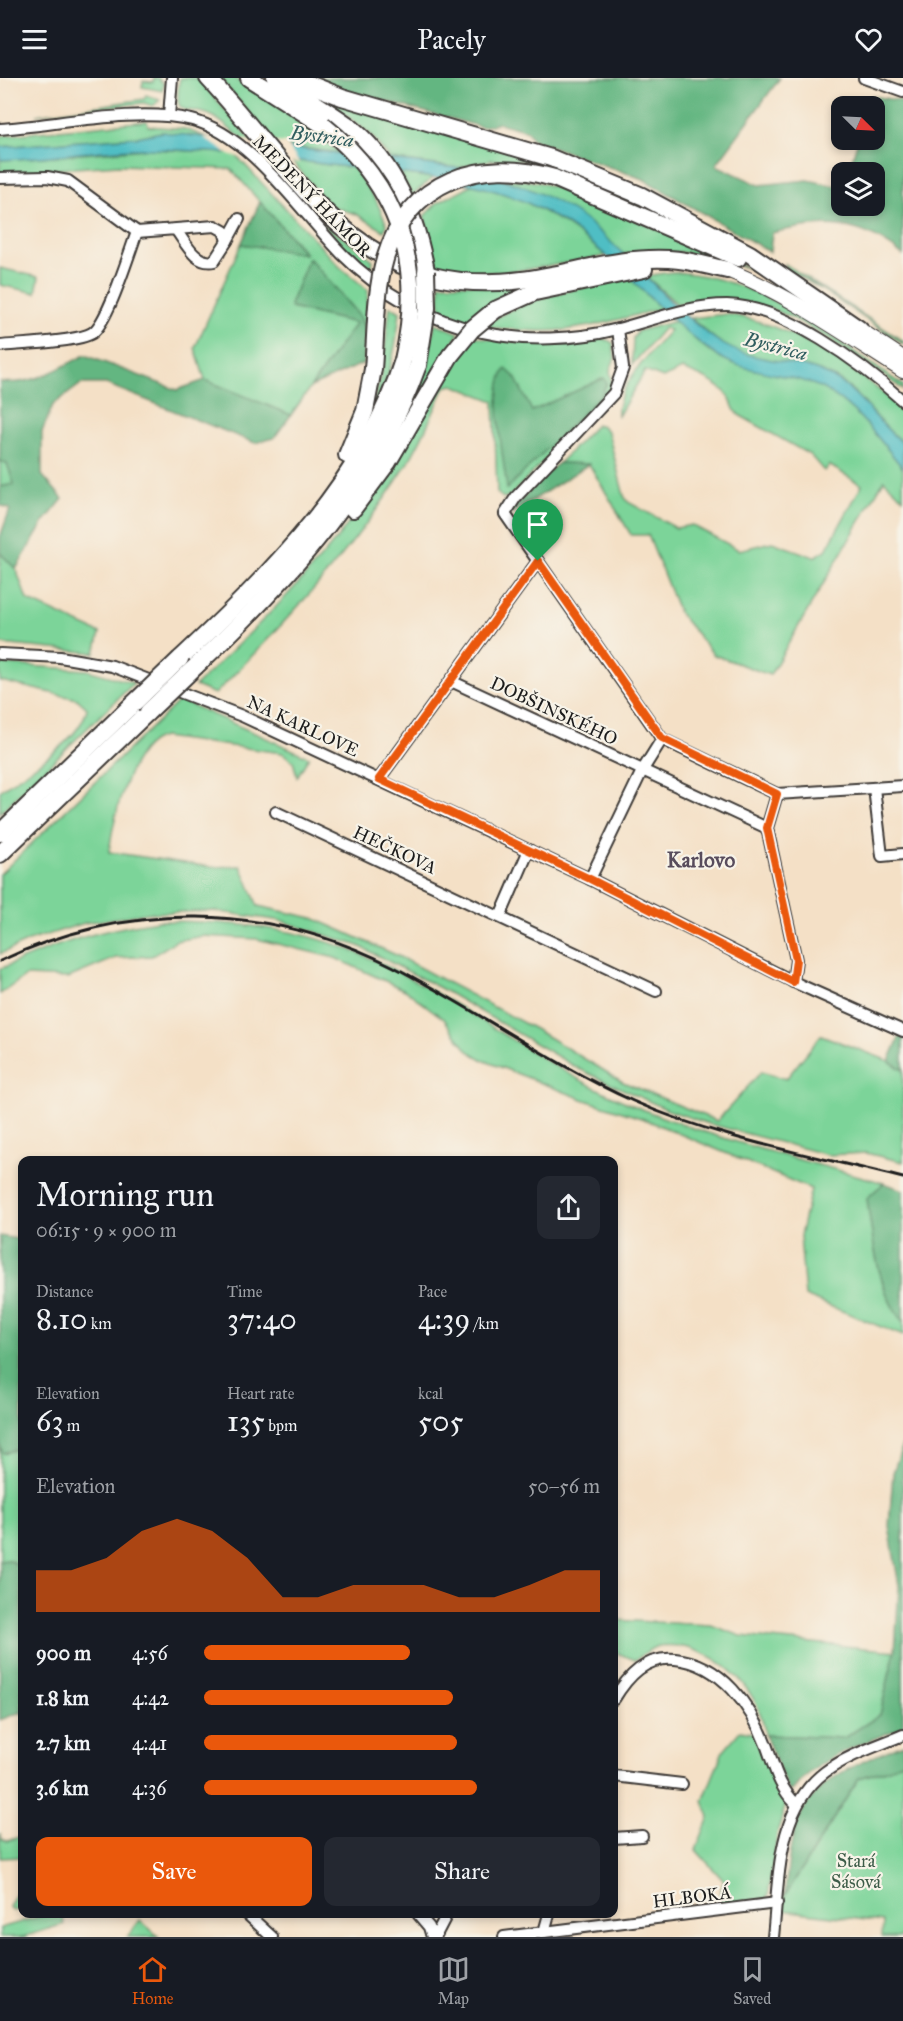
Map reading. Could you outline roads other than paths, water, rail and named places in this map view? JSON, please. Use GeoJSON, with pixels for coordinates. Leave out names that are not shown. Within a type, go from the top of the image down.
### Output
{"type":"FeatureCollection","features":[{"type":"Feature","properties":{"kind":"highway"},"geometry":{"type":"LineString","coordinates":[[208,78],[326,215],[345,232],[378,253],[423,274],[463,281],[496,282],[645,264],[721,269]]}},
{"type":"Feature","properties":{"kind":"highway"},"geometry":{"type":"LineString","coordinates":[[0,854],[140,708],[180,659],[245,598],[298,538],[359,453],[410,363],[411,299],[408,263],[401,232],[384,194],[373,176],[349,147],[323,125],[249,78]]}},
{"type":"Feature","properties":{"kind":"highway"},"geometry":{"type":"LineString","coordinates":[[0,833],[140,708],[196,666],[263,602],[330,524],[363,476],[401,408],[410,363],[428,308],[426,271],[417,231],[392,176],[370,147],[348,126],[275,78]]}},
{"type":"Feature","properties":{"kind":"highway"},"geometry":{"type":"LineString","coordinates":[[294,78],[342,96],[497,141],[589,173],[642,196],[706,228],[789,280],[859,328]]}},
{"type":"Feature","properties":{"kind":"highway"},"geometry":{"type":"LineString","coordinates":[[298,538],[314,507],[338,471],[360,427],[373,369],[384,260],[397,229],[419,201],[446,182],[473,171],[502,168],[532,171],[554,177],[789,280]]}},
{"type":"Feature","properties":{"kind":"highway"},"geometry":{"type":"LineString","coordinates":[[263,602],[294,580],[369,487],[404,436],[450,356],[472,329],[495,310],[535,292],[607,270]]}},
{"type":"Feature","properties":{"kind":"main road"},"geometry":{"type":"LineString","coordinates":[[721,269],[763,286],[816,315],[903,371]]}},
{"type":"Feature","properties":{"kind":"main road"},"geometry":{"type":"LineString","coordinates":[[859,328],[903,358]]}},
{"type":"Feature","properties":{"kind":"street"},"geometry":{"type":"LineString","coordinates":[[169,116],[172,78]]}},
{"type":"Feature","properties":{"kind":"street"},"geometry":{"type":"LineString","coordinates":[[864,78],[903,92]]}},
{"type":"Feature","properties":{"kind":"street","name":"MEDENÝ HÁMOR"},"geometry":{"type":"LineString","coordinates":[[0,129],[138,116],[169,116],[208,126],[233,139],[255,158],[344,256],[370,279],[420,311],[480,332],[529,338],[618,329],[689,308],[728,305],[751,309],[786,322],[833,349],[903,401]]}},
{"type":"Feature","properties":{"kind":"street"},"geometry":{"type":"LineString","coordinates":[[0,178],[47,177],[68,180],[137,232],[215,226],[224,231],[227,241]]}},
{"type":"Feature","properties":{"kind":"street"},"geometry":{"type":"LineString","coordinates":[[176,230],[198,260],[214,261],[239,219]]}},
{"type":"Feature","properties":{"kind":"street"},"geometry":{"type":"LineString","coordinates":[[0,346],[82,337],[97,329],[105,315],[137,232]]}},
{"type":"Feature","properties":{"kind":"street"},"geometry":{"type":"LineString","coordinates":[[618,329],[624,368],[614,393],[516,497],[505,514],[662,738],[777,794],[903,786]]}},
{"type":"Feature","properties":{"kind":"street"},"geometry":{"type":"LineString","coordinates":[[379,779],[538,561]]}},
{"type":"Feature","properties":{"kind":"street","name":"NA KARLOVE"},"geometry":{"type":"LineString","coordinates":[[0,654],[89,661],[141,675],[242,716],[590,879],[793,982],[903,1030]]}},
{"type":"Feature","properties":{"kind":"street","name":"DOBŠINSKÉHO"},"geometry":{"type":"LineString","coordinates":[[451,681],[767,828]]}},
{"type":"Feature","properties":{"kind":"street"},"geometry":{"type":"LineString","coordinates":[[590,879],[642,771],[662,738]]}},
{"type":"Feature","properties":{"kind":"street"},"geometry":{"type":"LineString","coordinates":[[874,788],[882,856],[903,854]]}},
{"type":"Feature","properties":{"kind":"street"},"geometry":{"type":"LineString","coordinates":[[777,794],[767,828],[796,960],[793,982]]}},
{"type":"Feature","properties":{"kind":"street","name":"HEČKOVA"},"geometry":{"type":"LineString","coordinates":[[276,812],[656,991]]}},
{"type":"Feature","properties":{"kind":"street"},"geometry":{"type":"LineString","coordinates":[[500,917],[529,850]]}},
{"type":"Feature","properties":{"kind":"street"},"geometry":{"type":"LineString","coordinates":[[618,1693],[632,1674],[660,1659],[686,1660],[712,1671],[724,1680],[753,1719],[766,1745],[779,1784],[796,1804]]}},
{"type":"Feature","properties":{"kind":"street"},"geometry":{"type":"LineString","coordinates":[[773,1937],[785,1840],[796,1804],[824,1772],[845,1759],[903,1735]]}},
{"type":"Feature","properties":{"kind":"street"},"geometry":{"type":"LineString","coordinates":[[618,1776],[682,1784]]}},
{"type":"Feature","properties":{"kind":"street"},"geometry":{"type":"LineString","coordinates":[[618,1838],[642,1836]]}},
{"type":"Feature","properties":{"kind":"street","name":"HLBOKÁ"},"geometry":{"type":"LineString","coordinates":[[504,1937],[777,1903]]}},
{"type":"Feature","properties":{"kind":"street"},"geometry":{"type":"LineString","coordinates":[[251,1918],[272,1937]]}},
{"type":"Feature","properties":{"kind":"street"},"geometry":{"type":"LineString","coordinates":[[421,1918],[434,1937]]}},
{"type":"Feature","properties":{"kind":"street"},"geometry":{"type":"LineString","coordinates":[[434,1937],[445,1918]]}},
{"type":"Feature","properties":{"kind":"street"},"geometry":{"type":"LineString","coordinates":[[544,1932],[548,1918]]}},
{"type":"Feature","properties":{"kind":"water"},"geometry":{"type":"Polygon","coordinates":[[[162,132],[458,168],[492,176],[542,194],[572,211],[604,235],[684,314],[718,341],[744,353],[813,369],[838,380],[903,443],[903,468],[861,418],[836,396],[807,382],[746,368],[723,359],[691,336],[594,245],[551,215],[509,195],[464,183],[418,175],[202,151],[128,149],[0,160],[0,147],[137,137],[162,132]]]}},
{"type":"Feature","properties":{"kind":"railway"},"geometry":{"type":"LineString","coordinates":[[0,961],[48,941],[97,927],[146,919],[196,917],[246,920],[296,930],[344,945],[392,966],[571,1070],[633,1101],[698,1126],[732,1136],[903,1178]]}},
{"type":"Feature","properties":{"kind":"district","name":"Karlovo"},"geometry":{"type":"Point","coordinates":[701,860]}},
{"type":"Feature","properties":{"kind":"water label","name":"Bystrica"},"geometry":{"type":"Point","coordinates":[322,136]}},
{"type":"Feature","properties":{"kind":"water label","name":"Bystrica"},"geometry":{"type":"Point","coordinates":[776,346]}},
{"type":"Feature","properties":{"kind":"park label","name":"Stará Sásová"},"geometry":{"type":"Point","coordinates":[856,1871]}}]}
